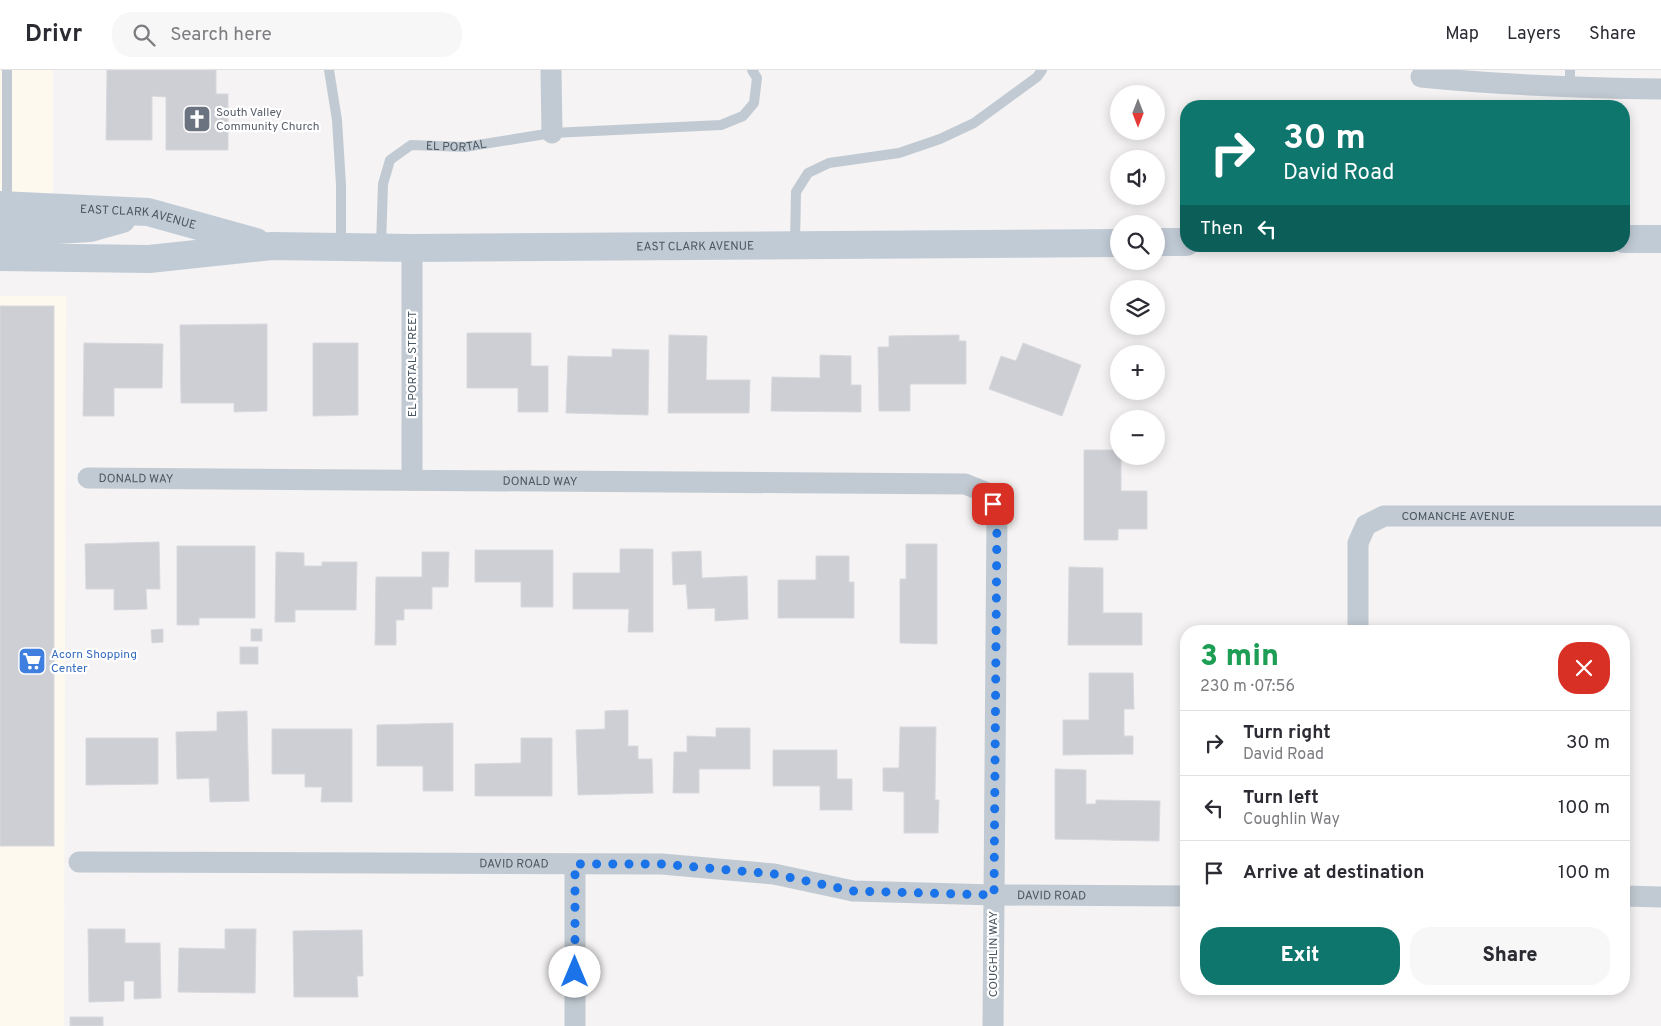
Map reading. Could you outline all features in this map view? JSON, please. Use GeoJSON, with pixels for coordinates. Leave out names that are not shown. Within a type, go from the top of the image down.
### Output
{"type":"FeatureCollection","features":[{"type":"Feature","properties":{"kind":"main road","name":"EAST CLARK AVENUE"},"geometry":{"type":"LineString","coordinates":[[2,213],[148,212],[272,246]]}},
{"type":"Feature","properties":{"kind":"main road"},"geometry":{"type":"LineString","coordinates":[[1630,238],[1661,239]]}},
{"type":"Feature","properties":{"kind":"main road"},"geometry":{"type":"LineString","coordinates":[[1165,242],[1180,242]]}},
{"type":"Feature","properties":{"kind":"main road","name":"EAST CLARK AVENUE"},"geometry":{"type":"LineString","coordinates":[[0,257],[149,259],[272,246],[412,248],[1110,243]]}},
{"type":"Feature","properties":{"kind":"street"},"geometry":{"type":"LineString","coordinates":[[551,70],[552,133]]}},
{"type":"Feature","properties":{"kind":"street"},"geometry":{"type":"LineString","coordinates":[[1421,74],[1482,83],[1570,78],[1661,88]]}},
{"type":"Feature","properties":{"kind":"street","name":"EL PORTAL STREET"},"geometry":{"type":"LineString","coordinates":[[412,248],[412,480]]}},
{"type":"Feature","properties":{"kind":"street","name":"DONALD WAY"},"geometry":{"type":"LineString","coordinates":[[88,478],[965,484],[990,494]]}},
{"type":"Feature","properties":{"kind":"street","name":"COUGHLIN WAY"},"geometry":{"type":"LineString","coordinates":[[990,494],[997,515],[993,1026]]}},
{"type":"Feature","properties":{"kind":"street","name":"COMANCHE AVENUE"},"geometry":{"type":"LineString","coordinates":[[1358,625],[1358,543],[1366,525],[1384,516],[1661,516]]}},
{"type":"Feature","properties":{"kind":"street","name":"DAVID ROAD"},"geometry":{"type":"LineString","coordinates":[[79,862],[662,864],[774,874],[853,891],[994,895],[1180,896]]}},
{"type":"Feature","properties":{"kind":"street"},"geometry":{"type":"LineString","coordinates":[[575,864],[575,1026]]}},
{"type":"Feature","properties":{"kind":"street"},"geometry":{"type":"LineString","coordinates":[[1630,896],[1661,896]]}},
{"type":"Feature","properties":{"kind":"lane"},"geometry":{"type":"LineString","coordinates":[[2,213],[8,70]]}},
{"type":"Feature","properties":{"kind":"lane"},"geometry":{"type":"LineString","coordinates":[[329,70],[337,120],[341,247]]}},
{"type":"Feature","properties":{"kind":"lane","name":"EL PORTAL"},"geometry":{"type":"LineString","coordinates":[[381,248],[383,184],[390,160],[411,145],[465,147],[552,133],[721,125],[742,116],[754,103],[757,78],[752,70]]}},
{"type":"Feature","properties":{"kind":"lane"},"geometry":{"type":"LineString","coordinates":[[795,246],[796,192],[808,173],[829,163],[899,153],[940,139],[974,123],[1037,77],[1042,70]]}},
{"type":"Feature","properties":{"kind":"shaded area"},"geometry":{"type":"Polygon","coordinates":[[[0,70],[53,70],[53,200],[0,199],[0,70]]]}},
{"type":"Feature","properties":{"kind":"shaded area","name":"Acorn Shopping Center"},"geometry":{"type":"Polygon","coordinates":[[[0,296],[66,296],[64,1026],[0,1026],[0,296]]]}},
{"type":"Feature","properties":{"kind":"building","name":"South Valley Community Church"},"geometry":{"type":"Polygon","coordinates":[[[107,70],[216,70],[216,94],[228,94],[228,150],[166,150],[166,97],[152,96],[152,140],[106,140],[107,70]]]}},
{"type":"Feature","properties":{"kind":"building","name":"Acorn Shopping Center"},"geometry":{"type":"Polygon","coordinates":[[[0,306],[54,306],[54,846],[0,846],[0,306]]]}},
{"type":"Feature","properties":{"kind":"building"},"geometry":{"type":"Polygon","coordinates":[[[267,324],[267,411],[234,412],[234,403],[181,403],[180,325],[267,324]]]}},
{"type":"Feature","properties":{"kind":"building"},"geometry":{"type":"Polygon","coordinates":[[[467,333],[531,333],[531,366],[548,366],[548,412],[518,412],[518,388],[467,388],[467,333]]]}},
{"type":"Feature","properties":{"kind":"building"},"geometry":{"type":"Polygon","coordinates":[[[669,335],[707,336],[706,380],[750,380],[749,413],[668,413],[669,335]]]}},
{"type":"Feature","properties":{"kind":"building"},"geometry":{"type":"Polygon","coordinates":[[[959,335],[959,341],[966,341],[966,384],[910,384],[910,411],[879,411],[878,347],[889,347],[889,336],[959,335]]]}},
{"type":"Feature","properties":{"kind":"building"},"geometry":{"type":"Polygon","coordinates":[[[84,343],[163,344],[162,388],[114,388],[114,416],[83,416],[84,343]]]}},
{"type":"Feature","properties":{"kind":"building"},"geometry":{"type":"Polygon","coordinates":[[[313,343],[358,343],[358,415],[313,416],[313,343]]]}},
{"type":"Feature","properties":{"kind":"building"},"geometry":{"type":"Polygon","coordinates":[[[1023,343],[1081,365],[1062,416],[989,389],[1001,356],[1016,361],[1023,343]]]}},
{"type":"Feature","properties":{"kind":"building"},"geometry":{"type":"Polygon","coordinates":[[[612,349],[649,350],[648,415],[566,413],[568,356],[612,357],[612,349]]]}},
{"type":"Feature","properties":{"kind":"building"},"geometry":{"type":"Polygon","coordinates":[[[820,355],[851,356],[851,385],[861,385],[861,412],[771,411],[772,377],[820,378],[820,355]]]}},
{"type":"Feature","properties":{"kind":"building"},"geometry":{"type":"Polygon","coordinates":[[[1084,450],[1110,450],[1110,465],[1121,465],[1121,491],[1147,491],[1147,529],[1118,529],[1118,540],[1084,540],[1084,450]]]}},
{"type":"Feature","properties":{"kind":"building"},"geometry":{"type":"Polygon","coordinates":[[[159,542],[160,589],[146,589],[147,609],[114,610],[114,589],[86,589],[85,544],[159,542]]]}},
{"type":"Feature","properties":{"kind":"building"},"geometry":{"type":"Polygon","coordinates":[[[906,544],[937,544],[937,644],[900,643],[900,579],[906,579],[906,544]]]}},
{"type":"Feature","properties":{"kind":"building"},"geometry":{"type":"Polygon","coordinates":[[[177,546],[255,546],[255,618],[199,618],[199,625],[177,625],[177,546]]]}},
{"type":"Feature","properties":{"kind":"building"},"geometry":{"type":"Polygon","coordinates":[[[620,549],[653,549],[653,632],[628,632],[629,609],[573,609],[573,573],[620,573],[620,549]]]}},
{"type":"Feature","properties":{"kind":"building"},"geometry":{"type":"Polygon","coordinates":[[[475,550],[553,550],[553,607],[521,607],[521,582],[475,582],[475,550]]]}},
{"type":"Feature","properties":{"kind":"building"},"geometry":{"type":"Polygon","coordinates":[[[701,551],[702,578],[747,576],[748,619],[715,621],[715,608],[688,609],[686,584],[673,585],[672,552],[701,551]]]}},
{"type":"Feature","properties":{"kind":"building"},"geometry":{"type":"Polygon","coordinates":[[[276,552],[304,553],[304,566],[322,566],[322,562],[357,562],[356,610],[295,610],[295,622],[275,622],[276,552]]]}},
{"type":"Feature","properties":{"kind":"building"},"geometry":{"type":"Polygon","coordinates":[[[422,552],[449,552],[448,587],[432,587],[432,609],[404,609],[404,620],[396,620],[396,645],[375,645],[376,577],[422,577],[422,552]]]}},
{"type":"Feature","properties":{"kind":"building"},"geometry":{"type":"Polygon","coordinates":[[[816,556],[849,556],[849,582],[854,582],[854,618],[778,618],[778,580],[816,580],[816,556]]]}},
{"type":"Feature","properties":{"kind":"building"},"geometry":{"type":"Polygon","coordinates":[[[1069,567],[1103,568],[1103,613],[1142,613],[1142,645],[1068,645],[1069,567]]]}},
{"type":"Feature","properties":{"kind":"building"},"geometry":{"type":"Polygon","coordinates":[[[163,629],[163,642],[152,643],[151,630],[163,629]]]}},
{"type":"Feature","properties":{"kind":"building"},"geometry":{"type":"Polygon","coordinates":[[[251,629],[262,629],[262,641],[251,641],[251,629]]]}},
{"type":"Feature","properties":{"kind":"building"},"geometry":{"type":"Polygon","coordinates":[[[240,647],[258,647],[258,664],[240,664],[240,647]]]}},
{"type":"Feature","properties":{"kind":"building"},"geometry":{"type":"Polygon","coordinates":[[[1089,673],[1133,673],[1134,709],[1124,709],[1124,736],[1133,736],[1133,754],[1063,755],[1063,720],[1089,720],[1089,673]]]}},
{"type":"Feature","properties":{"kind":"building"},"geometry":{"type":"Polygon","coordinates":[[[628,710],[628,746],[638,746],[638,759],[652,759],[653,793],[578,795],[576,730],[605,729],[605,711],[628,710]]]}},
{"type":"Feature","properties":{"kind":"building"},"geometry":{"type":"Polygon","coordinates":[[[247,711],[249,801],[210,802],[209,778],[177,779],[176,732],[217,731],[217,712],[247,711]]]}},
{"type":"Feature","properties":{"kind":"building"},"geometry":{"type":"Polygon","coordinates":[[[453,723],[453,791],[423,791],[423,766],[377,766],[377,725],[453,723]]]}},
{"type":"Feature","properties":{"kind":"building"},"geometry":{"type":"Polygon","coordinates":[[[900,727],[936,727],[935,800],[939,800],[938,833],[904,833],[904,792],[883,791],[883,768],[899,768],[900,727]]]}},
{"type":"Feature","properties":{"kind":"building"},"geometry":{"type":"Polygon","coordinates":[[[716,728],[750,728],[750,769],[699,769],[699,793],[673,793],[674,752],[687,752],[687,736],[716,737],[716,728]]]}},
{"type":"Feature","properties":{"kind":"building"},"geometry":{"type":"Polygon","coordinates":[[[272,729],[352,729],[352,802],[321,802],[322,787],[305,787],[305,774],[272,774],[272,729]]]}},
{"type":"Feature","properties":{"kind":"building"},"geometry":{"type":"Polygon","coordinates":[[[86,738],[158,738],[158,784],[86,785],[86,738]]]}},
{"type":"Feature","properties":{"kind":"building"},"geometry":{"type":"Polygon","coordinates":[[[521,738],[552,738],[552,796],[475,796],[475,764],[521,763],[521,738]]]}},
{"type":"Feature","properties":{"kind":"building"},"geometry":{"type":"Polygon","coordinates":[[[773,750],[837,750],[837,779],[852,779],[852,810],[820,810],[820,786],[773,786],[773,750]]]}},
{"type":"Feature","properties":{"kind":"building"},"geometry":{"type":"Polygon","coordinates":[[[1055,769],[1086,770],[1086,804],[1096,804],[1096,800],[1160,801],[1159,841],[1055,839],[1055,769]]]}},
{"type":"Feature","properties":{"kind":"building"},"geometry":{"type":"Polygon","coordinates":[[[88,929],[125,929],[125,943],[160,943],[161,998],[134,999],[134,981],[124,981],[124,1001],[89,1002],[88,929]]]}},
{"type":"Feature","properties":{"kind":"building"},"geometry":{"type":"Polygon","coordinates":[[[225,929],[256,929],[255,993],[178,992],[179,948],[225,949],[225,929]]]}},
{"type":"Feature","properties":{"kind":"building"},"geometry":{"type":"Polygon","coordinates":[[[362,930],[363,976],[357,976],[358,997],[294,997],[293,931],[362,930]]]}},
{"type":"Feature","properties":{"kind":"building"},"geometry":{"type":"Polygon","coordinates":[[[70,1017],[103,1017],[103,1026],[70,1026],[70,1017]]]}},
{"type":"Feature","properties":{"kind":"place","name":"South Valley Community Church"},"geometry":{"type":"Point","coordinates":[197,119]}},
{"type":"Feature","properties":{"kind":"place","name":"Acorn Shopping Center"},"geometry":{"type":"Point","coordinates":[32,661]}},
{"type":"Feature","properties":{"kind":"route"},"geometry":{"type":"LineString","coordinates":[[575,972],[575,864],[662,864],[774,874],[853,891],[994,895],[997,515],[993,504]]}}]}
